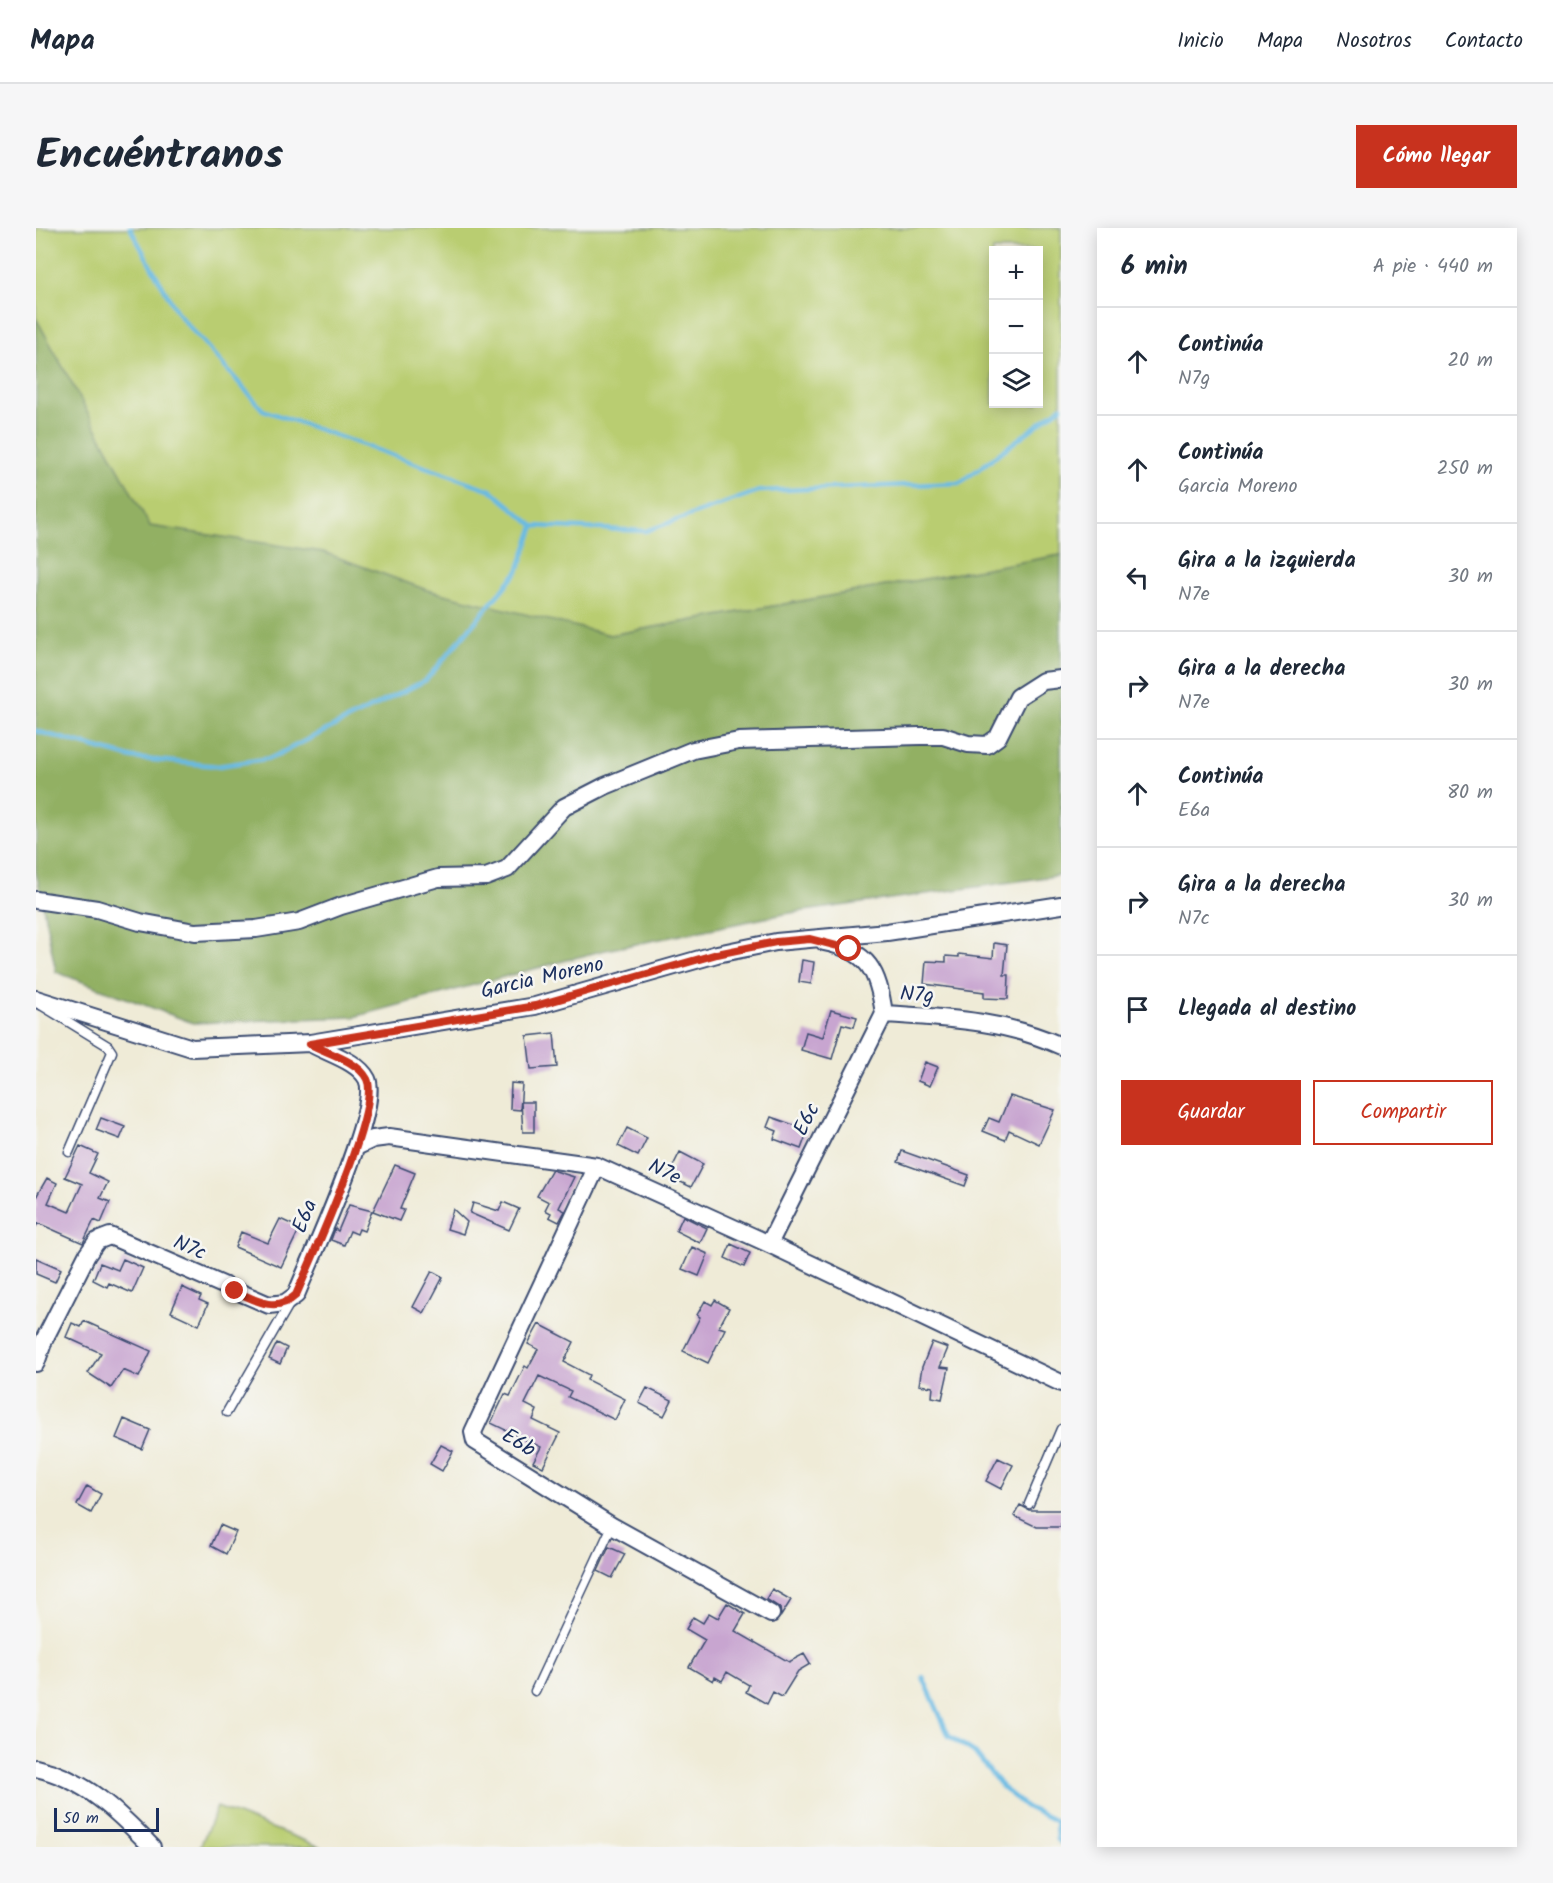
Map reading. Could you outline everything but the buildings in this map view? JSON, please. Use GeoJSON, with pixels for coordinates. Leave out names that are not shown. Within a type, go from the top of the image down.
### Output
{"type":"FeatureCollection","features":[{"type":"Feature","properties":{"kind":"street"},"geometry":{"type":"LineString","coordinates":[[36,900],[97,909],[140,922],[195,932],[256,929],[299,922],[341,906],[438,878],[486,877],[507,869],[564,807],[605,786],[693,750],[739,741],[920,736],[944,736],[968,744],[987,745],[998,736],[1018,697],[1043,681],[1061,679]]}},
{"type":"Feature","properties":{"kind":"street","name":"Garcia Moreno"},"geometry":{"type":"LineString","coordinates":[[36,1000],[192,1048],[310,1044],[535,1006],[717,954],[776,942],[887,932],[1061,905]]}},
{"type":"Feature","properties":{"kind":"street","name":"N7g"},"geometry":{"type":"LineString","coordinates":[[810,939],[844,947],[868,962],[880,985],[884,1014],[981,1021],[1031,1032],[1061,1046]]}},
{"type":"Feature","properties":{"kind":"street","name":"E6c"},"geometry":{"type":"LineString","coordinates":[[769,1244],[884,1014]]}},
{"type":"Feature","properties":{"kind":"street"},"geometry":{"type":"LineString","coordinates":[[310,1044],[362,1070],[369,1082],[370,1097],[356,1148]]}},
{"type":"Feature","properties":{"kind":"street","name":"N7e"},"geometry":{"type":"LineString","coordinates":[[356,1148],[373,1139],[388,1137],[597,1166],[769,1244],[1061,1383]]}},
{"type":"Feature","properties":{"kind":"street","name":"E6a"},"geometry":{"type":"LineString","coordinates":[[291,1299],[296,1295],[356,1148]]}},
{"type":"Feature","properties":{"kind":"street","name":"E6b"},"geometry":{"type":"LineString","coordinates":[[597,1166],[473,1432],[475,1441],[612,1526],[771,1614]]}},
{"type":"Feature","properties":{"kind":"street","name":"N7c"},"geometry":{"type":"LineString","coordinates":[[40,1339],[87,1255],[104,1237],[110,1236],[256,1301],[277,1305],[291,1299]]}},
{"type":"Feature","properties":{"kind":"street"},"geometry":{"type":"LineString","coordinates":[[36,1363],[40,1339]]}},
{"type":"Feature","properties":{"kind":"street"},"geometry":{"type":"LineString","coordinates":[[36,1768],[57,1773],[95,1794],[152,1847]]}},
{"type":"Feature","properties":{"kind":"lane"},"geometry":{"type":"LineString","coordinates":[[36,1000],[59,1019],[108,1046],[112,1053],[69,1152]]}},
{"type":"Feature","properties":{"kind":"lane"},"geometry":{"type":"LineString","coordinates":[[227,1412],[291,1299]]}},
{"type":"Feature","properties":{"kind":"lane"},"geometry":{"type":"LineString","coordinates":[[1029,1504],[1061,1429]]}},
{"type":"Feature","properties":{"kind":"lane"},"geometry":{"type":"LineString","coordinates":[[535,1691],[612,1526]]}},
{"type":"Feature","properties":{"kind":"green space"},"geometry":{"type":"Polygon","coordinates":[[[36,228],[1061,228],[1061,555],[610,635],[149,526],[36,318],[36,228]]]}},
{"type":"Feature","properties":{"kind":"green space"},"geometry":{"type":"Polygon","coordinates":[[[36,318],[150,526],[323,552],[427,590],[610,635],[1061,555],[1061,875],[790,913],[601,951],[354,1017],[193,1023],[56,972],[36,872],[36,318]]]}},
{"type":"Feature","properties":{"kind":"green space"},"geometry":{"type":"Polygon","coordinates":[[[217,1807],[321,1847],[200,1847],[217,1807]]]}},
{"type":"Feature","properties":{"kind":"waterway"},"geometry":{"type":"LineString","coordinates":[[130,228],[178,314],[263,410],[491,490],[534,526],[646,531],[759,491],[960,483],[1061,407]]}},
{"type":"Feature","properties":{"kind":"waterway"},"geometry":{"type":"LineString","coordinates":[[36,731],[133,758],[218,766],[271,758],[426,680],[518,571],[534,526]]}},
{"type":"Feature","properties":{"kind":"waterway"},"geometry":{"type":"LineString","coordinates":[[923,1677],[949,1736],[974,1752],[1002,1787],[1026,1807],[1056,1821],[1057,1840],[1061,1843]]}},
{"type":"Feature","properties":{"kind":"route"},"geometry":{"type":"LineString","coordinates":[[235,1291],[269,1305],[285,1303],[296,1295],[356,1148],[370,1097],[369,1082],[362,1070],[310,1044],[535,1006],[717,954],[776,942],[810,939],[849,949]]}}]}
